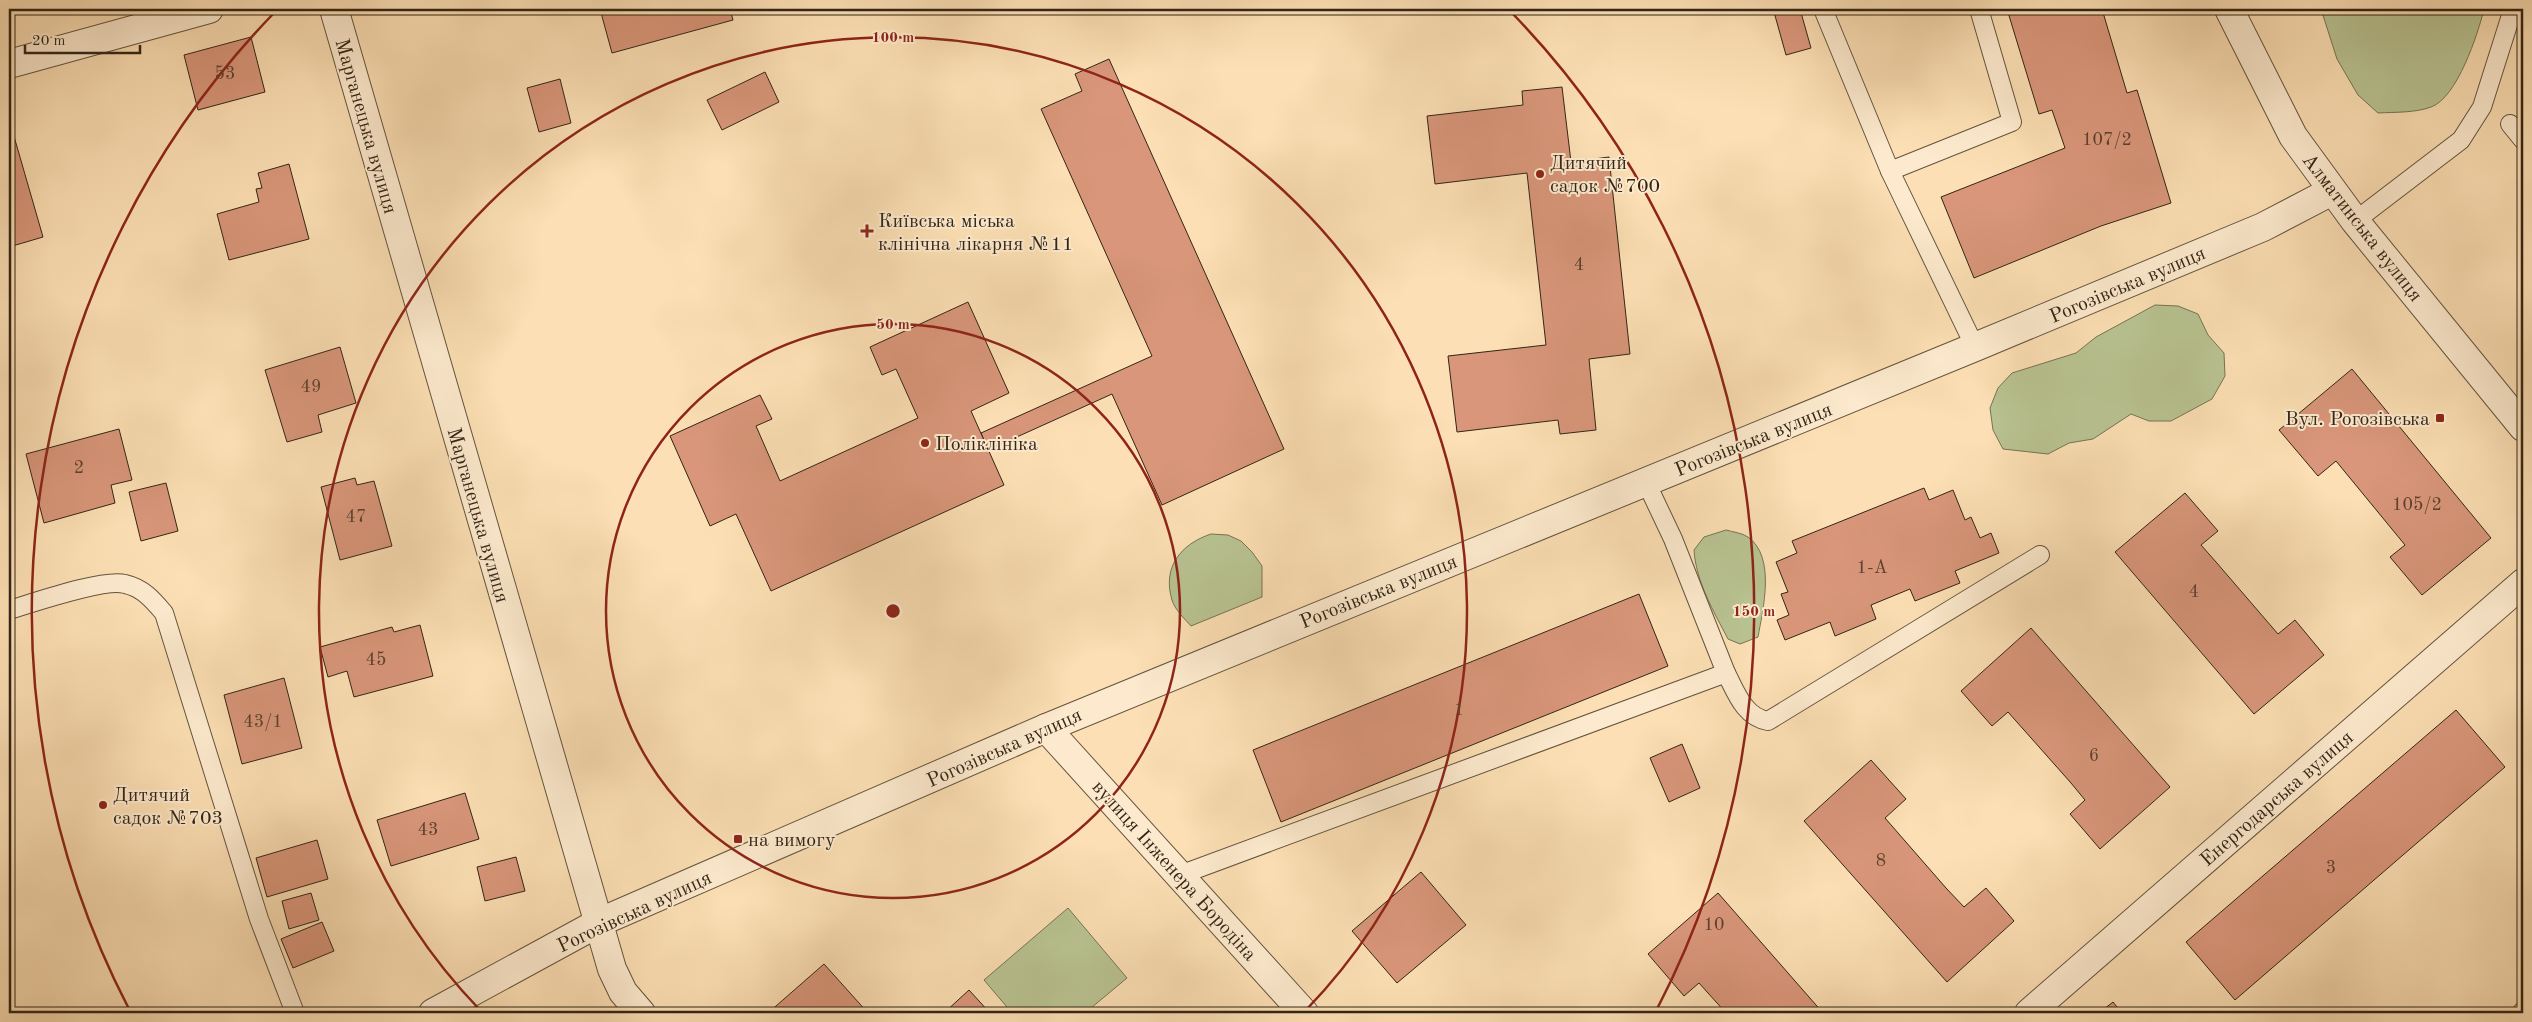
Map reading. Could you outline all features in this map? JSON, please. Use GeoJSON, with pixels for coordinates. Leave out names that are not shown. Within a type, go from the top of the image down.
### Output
{"type":"FeatureCollection","features":[{"type":"Feature","properties":{"kind":"street"},"geometry":{"type":"LineString","coordinates":[[9,64],[209,9]]}},
{"type":"Feature","properties":{"kind":"street","name":"Марганецька вулиця"},"geometry":{"type":"LineString","coordinates":[[334,9],[581,866],[600,922],[612,969],[623,992],[641,1013]]}},
{"type":"Feature","properties":{"kind":"street","name":"Алматинська вулиця"},"geometry":{"type":"LineString","coordinates":[[2229,9],[2293,136],[2355,221],[2523,427]]}},
{"type":"Feature","properties":{"kind":"street","name":"Рогозівська вулиця"},"geometry":{"type":"LineString","coordinates":[[433,1013],[600,922],[1046,728],[2263,227],[2332,191]]}},
{"type":"Feature","properties":{"kind":"street","name":"Енергодарська вулиця"},"geometry":{"type":"LineString","coordinates":[[2029,1013],[2523,583]]}},
{"type":"Feature","properties":{"kind":"street","name":"вулиця Інженера Бородіна"},"geometry":{"type":"LineString","coordinates":[[1046,728],[1304,1013]]}},
{"type":"Feature","properties":{"kind":"lane"},"geometry":{"type":"LineString","coordinates":[[1824,9],[1890,171],[1975,347]]}},
{"type":"Feature","properties":{"kind":"lane"},"geometry":{"type":"LineString","coordinates":[[1890,171],[2012,122],[1980,9]]}},
{"type":"Feature","properties":{"kind":"lane"},"geometry":{"type":"LineString","coordinates":[[2355,221],[2461,140],[2482,107],[2512,9]]}},
{"type":"Feature","properties":{"kind":"lane"},"geometry":{"type":"LineString","coordinates":[[2510,124],[2523,140]]}},
{"type":"Feature","properties":{"kind":"lane"},"geometry":{"type":"LineString","coordinates":[[1646,482],[1672,539],[1726,672],[1745,708],[1757,719],[1768,721],[2040,555]]}},
{"type":"Feature","properties":{"kind":"lane"},"geometry":{"type":"LineString","coordinates":[[9,610],[105,584],[124,583],[148,594],[164,613],[259,919],[295,1013]]}},
{"type":"Feature","properties":{"kind":"lane"},"geometry":{"type":"LineString","coordinates":[[1180,875],[1726,672]]}},
{"type":"Feature","properties":{"kind":"green space"},"geometry":{"type":"Polygon","coordinates":[[[2321,9],[2484,9],[2477,34],[2458,79],[2440,101],[2431,107],[2418,110],[2378,113],[2358,95],[2337,59],[2321,9]]]}},
{"type":"Feature","properties":{"kind":"green space"},"geometry":{"type":"Polygon","coordinates":[[[2155,305],[2178,306],[2198,314],[2208,335],[2224,353],[2225,376],[2212,399],[2171,421],[2149,421],[2131,414],[2093,439],[2069,443],[2048,454],[2003,449],[1993,430],[1990,408],[1998,388],[2012,373],[2076,353],[2096,337],[2155,305]]]}},
{"type":"Feature","properties":{"kind":"green space"},"geometry":{"type":"Polygon","coordinates":[[[1726,530],[1748,537],[1757,546],[1765,570],[1764,598],[1758,637],[1740,644],[1728,639],[1706,596],[1695,562],[1694,550],[1704,537],[1726,530]]]}},
{"type":"Feature","properties":{"kind":"green space"},"geometry":{"type":"Polygon","coordinates":[[[1211,534],[1228,535],[1241,541],[1252,552],[1262,566],[1262,597],[1191,626],[1173,604],[1170,588],[1172,567],[1176,558],[1191,544],[1211,534]]]}},
{"type":"Feature","properties":{"kind":"green space"},"geometry":{"type":"Polygon","coordinates":[[[1068,908],[1127,978],[1085,1013],[1012,1013],[984,980],[1068,908]]]}},
{"type":"Feature","properties":{"kind":"building"},"geometry":{"type":"Polygon","coordinates":[[[600,9],[730,9],[733,20],[612,53],[600,9]]]}},
{"type":"Feature","properties":{"kind":"building"},"geometry":{"type":"Polygon","coordinates":[[[1785,9],[1800,9],[1811,48],[1786,55],[1774,12],[1785,9]]]}},
{"type":"Feature","properties":{"kind":"building"},"geometry":{"type":"Polygon","coordinates":[[[2007,9],[2102,9],[2127,93],[2137,90],[2171,203],[2101,226],[1974,278],[1941,197],[2065,148],[2052,110],[2039,114],[2007,9]]]}},
{"type":"Feature","properties":{"kind":"building"},"geometry":{"type":"Polygon","coordinates":[[[251,37],[265,92],[198,110],[184,55],[251,37]]]}},
{"type":"Feature","properties":{"kind":"building"},"geometry":{"type":"Polygon","coordinates":[[[1109,59],[1284,449],[1162,505],[1112,394],[988,450],[981,433],[1152,356],[1041,109],[1082,91],[1075,74],[1109,59]]]}},
{"type":"Feature","properties":{"kind":"building"},"geometry":{"type":"Polygon","coordinates":[[[765,72],[779,102],[722,130],[707,100],[765,72]]]}},
{"type":"Feature","properties":{"kind":"building"},"geometry":{"type":"Polygon","coordinates":[[[560,79],[571,123],[539,132],[527,88],[560,79]]]}},
{"type":"Feature","properties":{"kind":"building"},"geometry":{"type":"Polygon","coordinates":[[[1562,87],[1571,162],[1609,157],[1630,354],[1589,359],[1596,430],[1560,434],[1558,420],[1457,432],[1448,356],[1546,345],[1527,173],[1435,184],[1427,116],[1523,105],[1522,91],[1562,87]]]}},
{"type":"Feature","properties":{"kind":"building"},"geometry":{"type":"Polygon","coordinates":[[[9,119],[43,237],[9,247],[9,119]]]}},
{"type":"Feature","properties":{"kind":"building"},"geometry":{"type":"Polygon","coordinates":[[[289,164],[309,239],[229,260],[217,214],[259,202],[256,189],[262,188],[258,173],[289,164]]]}},
{"type":"Feature","properties":{"kind":"building","name":"Поліклініка"},"geometry":{"type":"Polygon","coordinates":[[[968,302],[1009,393],[971,411],[1004,485],[771,591],[736,514],[710,526],[670,436],[760,395],[772,419],[756,426],[780,481],[918,418],[896,369],[882,375],[870,347],[968,302]]]}},
{"type":"Feature","properties":{"kind":"building"},"geometry":{"type":"Polygon","coordinates":[[[340,347],[356,403],[318,415],[322,432],[287,442],[265,370],[340,347]]]}},
{"type":"Feature","properties":{"kind":"building"},"geometry":{"type":"Polygon","coordinates":[[[2352,369],[2491,538],[2422,595],[2390,557],[2405,545],[2336,461],[2318,476],[2279,430],[2352,369]]]}},
{"type":"Feature","properties":{"kind":"building"},"geometry":{"type":"Polygon","coordinates":[[[119,429],[132,480],[111,485],[115,503],[44,523],[26,454],[119,429]]]}},
{"type":"Feature","properties":{"kind":"building"},"geometry":{"type":"Polygon","coordinates":[[[355,478],[357,485],[374,481],[392,546],[340,560],[321,487],[355,478]]]}},
{"type":"Feature","properties":{"kind":"building"},"geometry":{"type":"Polygon","coordinates":[[[166,483],[178,531],[141,541],[129,492],[166,483]]]}},
{"type":"Feature","properties":{"kind":"building"},"geometry":{"type":"Polygon","coordinates":[[[1924,488],[1929,500],[1953,490],[1965,520],[1971,517],[1980,538],[1991,533],[1999,553],[1955,571],[1960,583],[1915,601],[1910,589],[1871,605],[1876,619],[1835,636],[1830,622],[1785,640],[1777,620],[1789,615],[1781,594],[1788,592],[1776,562],[1797,553],[1792,541],[1924,488]]]}},
{"type":"Feature","properties":{"kind":"building"},"geometry":{"type":"Polygon","coordinates":[[[2185,493],[2218,531],[2201,545],[2278,634],[2295,620],[2324,655],[2254,714],[2115,552],[2185,493]]]}},
{"type":"Feature","properties":{"kind":"building"},"geometry":{"type":"Polygon","coordinates":[[[1639,594],[1668,666],[1281,822],[1253,750],[1639,594]]]}},
{"type":"Feature","properties":{"kind":"building"},"geometry":{"type":"Polygon","coordinates":[[[420,625],[433,676],[354,697],[347,671],[328,677],[320,647],[392,627],[394,632],[420,625]]]}},
{"type":"Feature","properties":{"kind":"building"},"geometry":{"type":"Polygon","coordinates":[[[2031,628],[2170,787],[2100,849],[2070,814],[2085,800],[2071,783],[2008,712],[1992,726],[1961,691],[2031,628]]]}},
{"type":"Feature","properties":{"kind":"building"},"geometry":{"type":"Polygon","coordinates":[[[284,678],[302,748],[242,764],[224,695],[284,678]]]}},
{"type":"Feature","properties":{"kind":"building"},"geometry":{"type":"Polygon","coordinates":[[[2456,710],[2505,767],[2235,1000],[2186,942],[2456,710]]]}},
{"type":"Feature","properties":{"kind":"building"},"geometry":{"type":"Polygon","coordinates":[[[1682,744],[1700,788],[1669,802],[1650,758],[1682,744]]]}},
{"type":"Feature","properties":{"kind":"building"},"geometry":{"type":"Polygon","coordinates":[[[1871,760],[1906,799],[1885,818],[1946,888],[1964,907],[1986,888],[2014,921],[1947,982],[1804,821],[1871,760]]]}},
{"type":"Feature","properties":{"kind":"building"},"geometry":{"type":"Polygon","coordinates":[[[465,793],[479,839],[391,866],[377,820],[465,793]]]}},
{"type":"Feature","properties":{"kind":"building"},"geometry":{"type":"Polygon","coordinates":[[[317,840],[328,879],[267,897],[256,858],[317,840]]]}},
{"type":"Feature","properties":{"kind":"building"},"geometry":{"type":"Polygon","coordinates":[[[516,857],[525,891],[485,901],[477,867],[516,857]]]}},
{"type":"Feature","properties":{"kind":"building"},"geometry":{"type":"Polygon","coordinates":[[[1421,872],[1466,925],[1397,983],[1352,931],[1421,872]]]}},
{"type":"Feature","properties":{"kind":"building"},"geometry":{"type":"Polygon","coordinates":[[[311,893],[319,920],[289,929],[282,901],[311,893]]]}},
{"type":"Feature","properties":{"kind":"building"},"geometry":{"type":"Polygon","coordinates":[[[1718,893],[1823,1013],[1726,1013],[1699,983],[1684,996],[1648,954],[1718,893]]]}},
{"type":"Feature","properties":{"kind":"building"},"geometry":{"type":"Polygon","coordinates":[[[322,922],[334,951],[293,968],[281,939],[322,922]]]}},
{"type":"Feature","properties":{"kind":"building"},"geometry":{"type":"Polygon","coordinates":[[[824,964],[868,1013],[768,1013],[824,964]]]}},
{"type":"Feature","properties":{"kind":"building"},"geometry":{"type":"Polygon","coordinates":[[[969,990],[990,1013],[945,1012],[969,990]]]}},
{"type":"Feature","properties":{"kind":"building"},"geometry":{"type":"Polygon","coordinates":[[[2113,1002],[2122,1013],[2099,1013],[2113,1002]]]}},
{"type":"Feature","properties":{"kind":"place","name":"Дитячий садок №700"},"geometry":{"type":"Point","coordinates":[1540,174]}},
{"type":"Feature","properties":{"kind":"place","name":"Київська міська клінічна лікарня №11"},"geometry":{"type":"Point","coordinates":[867,231]}},
{"type":"Feature","properties":{"kind":"place","name":"Вул. Рогозівська"},"geometry":{"type":"Point","coordinates":[2440,418]}},
{"type":"Feature","properties":{"kind":"place","name":"Поліклініка"},"geometry":{"type":"Point","coordinates":[925,443]}},
{"type":"Feature","properties":{"kind":"place","name":"Дитячий садок №703"},"geometry":{"type":"Point","coordinates":[103,805]}},
{"type":"Feature","properties":{"kind":"place","name":"на вимогу"},"geometry":{"type":"Point","coordinates":[738,839]}}]}
